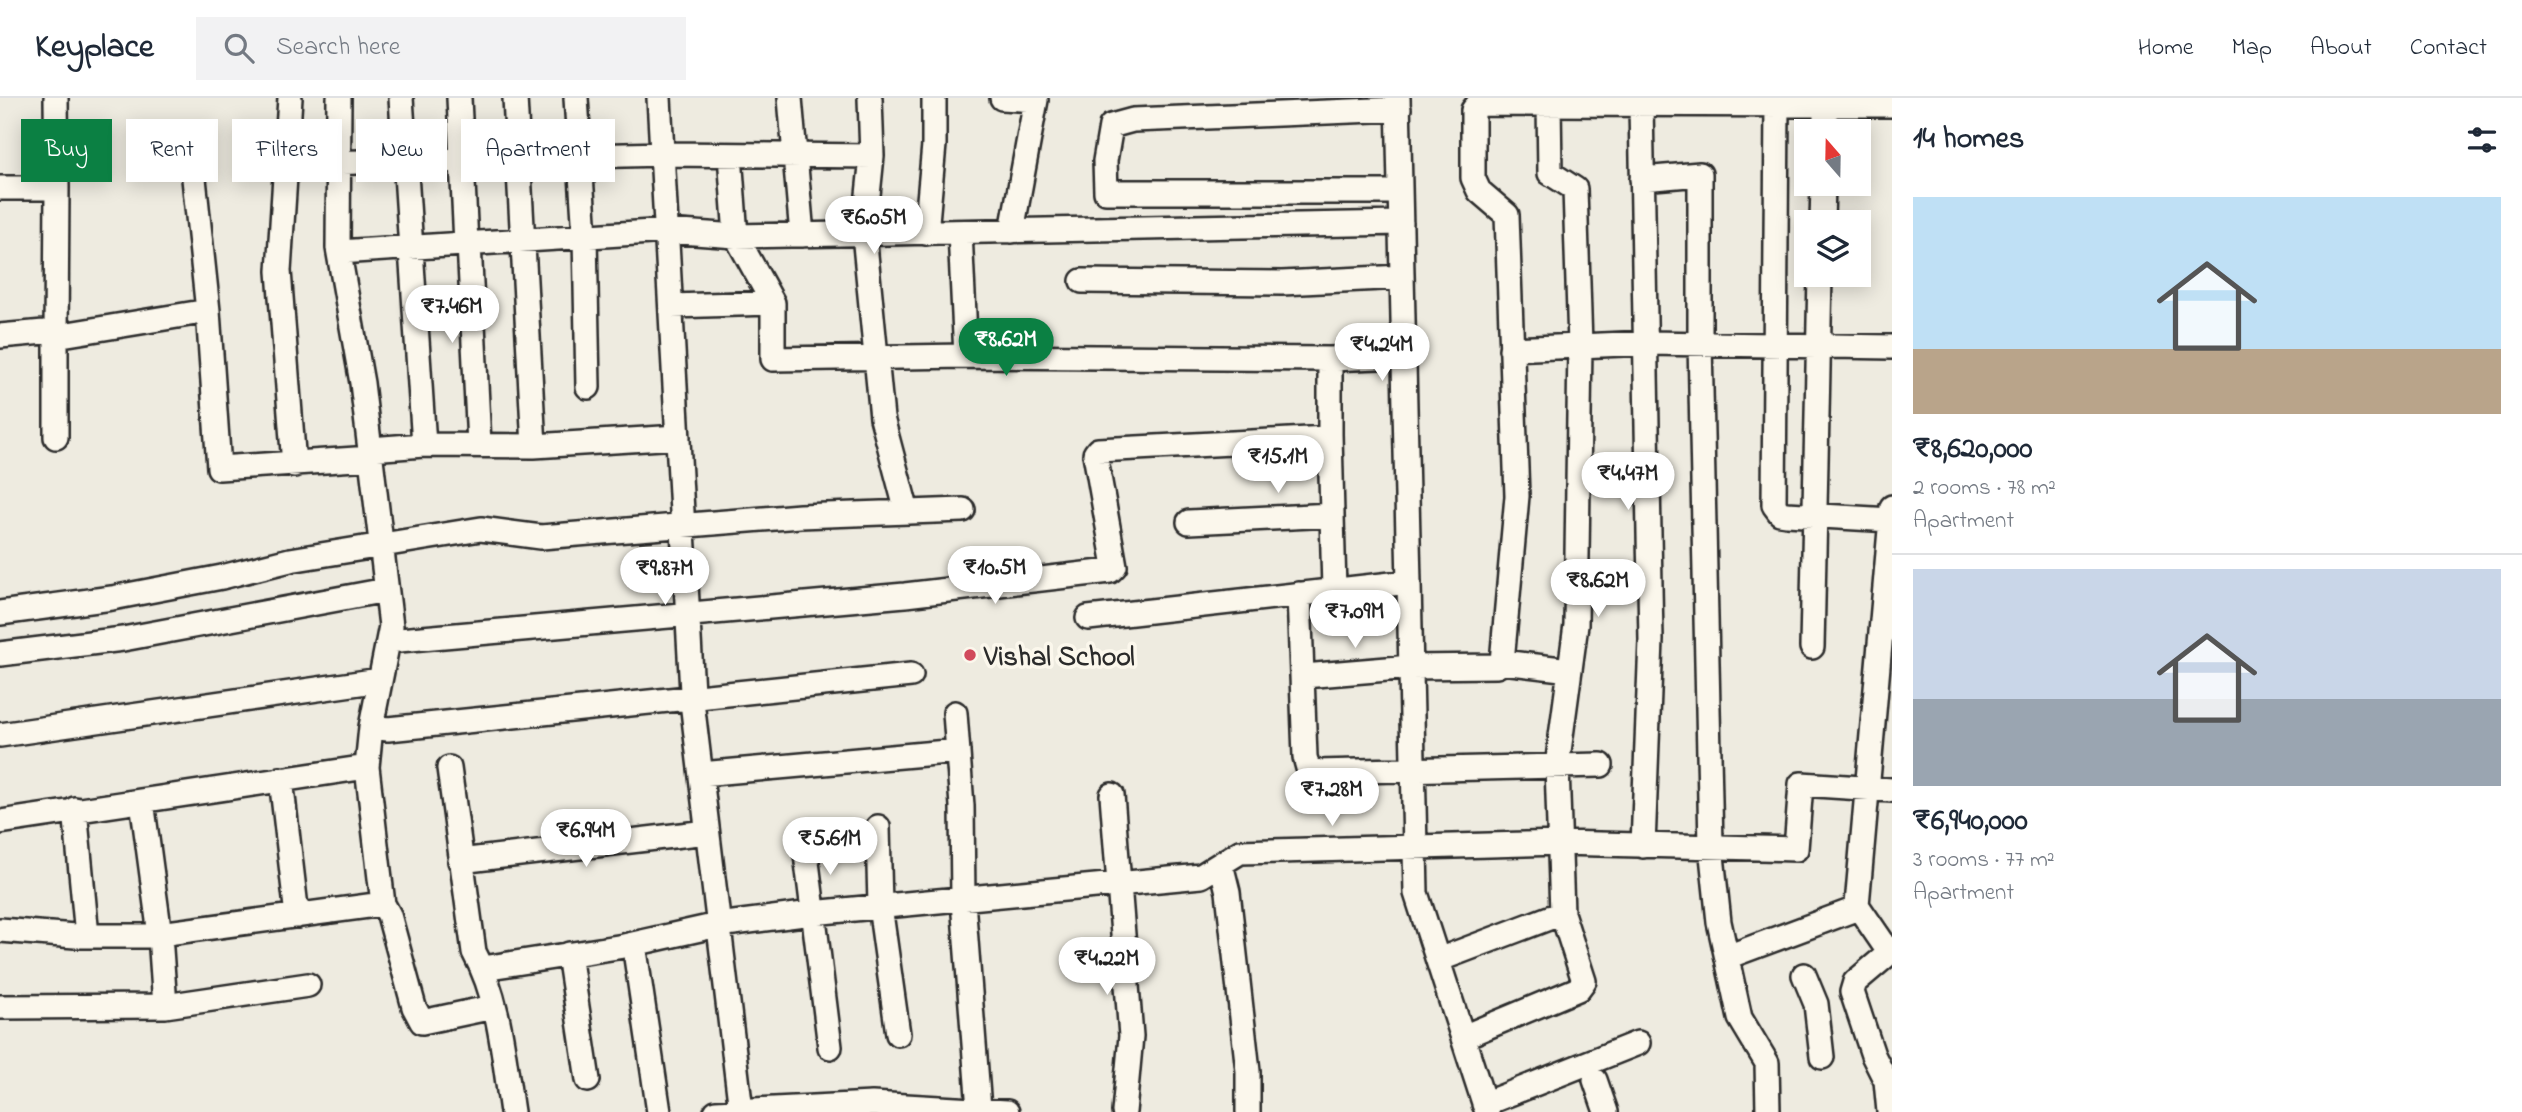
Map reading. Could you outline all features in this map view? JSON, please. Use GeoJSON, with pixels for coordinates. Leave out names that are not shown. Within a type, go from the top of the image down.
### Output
{"type":"FeatureCollection","features":[{"type":"Feature","properties":{"kind":"street"},"geometry":{"type":"LineString","coordinates":[[56,98],[56,437]]}},
{"type":"Feature","properties":{"kind":"street"},"geometry":{"type":"LineString","coordinates":[[289,119],[290,98]]}},
{"type":"Feature","properties":{"kind":"street"},"geometry":{"type":"LineString","coordinates":[[340,98],[340,119]]}},
{"type":"Feature","properties":{"kind":"street"},"geometry":{"type":"LineString","coordinates":[[401,98],[403,119]]}},
{"type":"Feature","properties":{"kind":"street"},"geometry":{"type":"LineString","coordinates":[[447,161],[461,160],[459,98]]}},
{"type":"Feature","properties":{"kind":"street"},"geometry":{"type":"LineString","coordinates":[[515,98],[516,119]]}},
{"type":"Feature","properties":{"kind":"street"},"geometry":{"type":"LineString","coordinates":[[576,98],[577,119]]}},
{"type":"Feature","properties":{"kind":"street"},"geometry":{"type":"LineString","coordinates":[[659,98],[692,696],[740,1111]]}},
{"type":"Feature","properties":{"kind":"street"},"geometry":{"type":"LineString","coordinates":[[790,98],[793,157],[802,235]]}},
{"type":"Feature","properties":{"kind":"street"},"geometry":{"type":"LineString","coordinates":[[870,98],[872,156],[864,234],[875,359],[882,418],[907,512]]}},
{"type":"Feature","properties":{"kind":"street"},"geometry":{"type":"LineString","coordinates":[[926,233],[934,145],[934,98]]}},
{"type":"Feature","properties":{"kind":"street"},"geometry":{"type":"LineString","coordinates":[[1002,98],[1037,100],[1013,231]]}},
{"type":"Feature","properties":{"kind":"street"},"geometry":{"type":"LineString","coordinates":[[1400,192],[1106,192],[1105,161],[1111,126],[1133,120],[1399,104],[1416,893],[1485,1108],[1638,1043]]}},
{"type":"Feature","properties":{"kind":"street"},"geometry":{"type":"LineString","coordinates":[[1502,663],[1517,496],[1507,215],[1479,191],[1473,178],[1473,110],[1478,104],[1892,105]]}},
{"type":"Feature","properties":{"kind":"street"},"geometry":{"type":"LineString","coordinates":[[1462,1037],[1582,985],[1584,981],[1562,913],[1557,766],[1576,625],[1580,345],[1574,189],[1550,173],[1549,104]]}},
{"type":"Feature","properties":{"kind":"street"},"geometry":{"type":"LineString","coordinates":[[1641,105],[1651,640],[1643,846]]}},
{"type":"Feature","properties":{"kind":"street"},"geometry":{"type":"LineString","coordinates":[[1727,957],[1853,910],[1857,905],[1886,636],[1891,514],[1780,513],[1774,505],[1777,105]]}},
{"type":"Feature","properties":{"kind":"street"},"geometry":{"type":"LineString","coordinates":[[1825,105],[1825,119]]}},
{"type":"Feature","properties":{"kind":"street"},"geometry":{"type":"LineString","coordinates":[[730,155],[736,236],[773,303],[774,359],[965,356],[1330,359],[1404,356]]}},
{"type":"Feature","properties":{"kind":"street"},"geometry":{"type":"LineString","coordinates":[[615,156],[872,156]]}},
{"type":"Feature","properties":{"kind":"street"},"geometry":{"type":"LineString","coordinates":[[1642,179],[1700,174],[1700,343],[1711,846],[1718,922],[1740,1018],[1767,1063],[1768,1112]]}},
{"type":"Feature","properties":{"kind":"street"},"geometry":{"type":"LineString","coordinates":[[194,182],[208,311],[219,468],[294,465],[424,445],[534,446],[678,437]]}},
{"type":"Feature","properties":{"kind":"street"},"geometry":{"type":"LineString","coordinates":[[285,182],[279,271],[294,465]]}},
{"type":"Feature","properties":{"kind":"street"},"geometry":{"type":"LineString","coordinates":[[339,182],[339,252],[362,383],[391,626],[371,727],[368,767],[383,904],[389,915],[414,1007],[422,1022],[493,1007]]}},
{"type":"Feature","properties":{"kind":"street"},"geometry":{"type":"LineString","coordinates":[[408,182],[424,445]]}},
{"type":"Feature","properties":{"kind":"street"},"geometry":{"type":"LineString","coordinates":[[463,182],[479,444]]}},
{"type":"Feature","properties":{"kind":"street"},"geometry":{"type":"LineString","coordinates":[[520,182],[534,446]]}},
{"type":"Feature","properties":{"kind":"street"},"geometry":{"type":"LineString","coordinates":[[582,182],[588,387]]}},
{"type":"Feature","properties":{"kind":"street"},"geometry":{"type":"LineString","coordinates":[[0,188],[57,188]]}},
{"type":"Feature","properties":{"kind":"street"},"geometry":{"type":"LineString","coordinates":[[339,252],[667,231],[736,236],[1401,223]]}},
{"type":"Feature","properties":{"kind":"street"},"geometry":{"type":"LineString","coordinates":[[960,232],[965,356]]}},
{"type":"Feature","properties":{"kind":"street"},"geometry":{"type":"LineString","coordinates":[[1082,281],[1282,283],[1402,277]]}},
{"type":"Feature","properties":{"kind":"street"},"geometry":{"type":"LineString","coordinates":[[1812,646],[1820,287]]}},
{"type":"Feature","properties":{"kind":"street"},"geometry":{"type":"LineString","coordinates":[[671,306],[773,303]]}},
{"type":"Feature","properties":{"kind":"street"},"geometry":{"type":"LineString","coordinates":[[0,335],[55,334],[208,311]]}},
{"type":"Feature","properties":{"kind":"street"},"geometry":{"type":"LineString","coordinates":[[1511,349],[1647,343],[1892,347]]}},
{"type":"Feature","properties":{"kind":"street"},"geometry":{"type":"LineString","coordinates":[[1330,359],[1334,590]]}},
{"type":"Feature","properties":{"kind":"street"},"geometry":{"type":"LineString","coordinates":[[388,641],[905,595],[1110,571],[1115,566],[1095,454],[1098,450],[1327,438],[1330,434]]}},
{"type":"Feature","properties":{"kind":"street"},"geometry":{"type":"LineString","coordinates":[[0,613],[112,598],[222,577],[290,560],[481,529],[541,537],[683,523],[963,510]]}},
{"type":"Feature","properties":{"kind":"street"},"geometry":{"type":"LineString","coordinates":[[1189,522],[1332,515]]}},
{"type":"Feature","properties":{"kind":"street"},"geometry":{"type":"LineString","coordinates":[[1088,618],[1409,582]]}},
{"type":"Feature","properties":{"kind":"street"},"geometry":{"type":"LineString","coordinates":[[0,654],[123,639],[386,590]]}},
{"type":"Feature","properties":{"kind":"street"},"geometry":{"type":"LineString","coordinates":[[1299,594],[1305,757],[1308,768],[1317,772],[1601,765]]}},
{"type":"Feature","properties":{"kind":"street"},"geometry":{"type":"LineString","coordinates":[[1304,676],[1411,667],[1497,666],[1502,663],[1570,670]]}},
{"type":"Feature","properties":{"kind":"street"},"geometry":{"type":"LineString","coordinates":[[371,727],[388,729],[911,675]]}},
{"type":"Feature","properties":{"kind":"street"},"geometry":{"type":"LineString","coordinates":[[0,734],[380,680]]}},
{"type":"Feature","properties":{"kind":"street"},"geometry":{"type":"LineString","coordinates":[[956,713],[963,901],[979,1109]]}},
{"type":"Feature","properties":{"kind":"street"},"geometry":{"type":"LineString","coordinates":[[701,774],[958,751]]}},
{"type":"Feature","properties":{"kind":"street"},"geometry":{"type":"LineString","coordinates":[[0,822],[368,767]]}},
{"type":"Feature","properties":{"kind":"street"},"geometry":{"type":"LineString","coordinates":[[449,768],[474,952],[483,968],[493,1007],[512,1112]]}},
{"type":"Feature","properties":{"kind":"street"},"geometry":{"type":"LineString","coordinates":[[281,779],[297,916]]}},
{"type":"Feature","properties":{"kind":"street"},"geometry":{"type":"LineString","coordinates":[[483,968],[634,944],[718,925],[812,912],[963,901],[1121,882],[1201,876],[1240,852],[1559,843],[1796,849],[1801,784],[1892,790]]}},
{"type":"Feature","properties":{"kind":"street"},"geometry":{"type":"LineString","coordinates":[[1112,795],[1121,882],[1131,1036],[1124,1112]]}},
{"type":"Feature","properties":{"kind":"street"},"geometry":{"type":"LineString","coordinates":[[142,801],[160,935],[165,1006]]}},
{"type":"Feature","properties":{"kind":"street"},"geometry":{"type":"LineString","coordinates":[[75,809],[87,936]]}},
{"type":"Feature","properties":{"kind":"street"},"geometry":{"type":"LineString","coordinates":[[878,827],[880,906],[898,1034]]}},
{"type":"Feature","properties":{"kind":"street"},"geometry":{"type":"LineString","coordinates":[[460,861],[707,832]]}},
{"type":"Feature","properties":{"kind":"street"},"geometry":{"type":"LineString","coordinates":[[805,846],[830,1047]]}},
{"type":"Feature","properties":{"kind":"street"},"geometry":{"type":"LineString","coordinates":[[1221,864],[1228,891],[1248,1071],[1248,1112]]}},
{"type":"Feature","properties":{"kind":"street"},"geometry":{"type":"LineString","coordinates":[[0,930],[87,936],[160,935],[383,904]]}},
{"type":"Feature","properties":{"kind":"street"},"geometry":{"type":"LineString","coordinates":[[1857,905],[1885,946],[1887,955],[1855,982],[1852,992],[1882,1054],[1889,1112]]}},
{"type":"Feature","properties":{"kind":"street"},"geometry":{"type":"LineString","coordinates":[[1438,960],[1562,913]]}},
{"type":"Feature","properties":{"kind":"street"},"geometry":{"type":"LineString","coordinates":[[634,944],[659,1112]]}},
{"type":"Feature","properties":{"kind":"street"},"geometry":{"type":"LineString","coordinates":[[569,954],[588,1080]]}},
{"type":"Feature","properties":{"kind":"street"},"geometry":{"type":"LineString","coordinates":[[1804,975],[1816,1004],[1822,1056]]}},
{"type":"Feature","properties":{"kind":"street"},"geometry":{"type":"LineString","coordinates":[[0,1007],[165,1006],[307,985]]}},
{"type":"Feature","properties":{"kind":"street"},"geometry":{"type":"LineString","coordinates":[[1816,1004],[1852,992]]}},
{"type":"Feature","properties":{"kind":"street"},"geometry":{"type":"LineString","coordinates":[[1595,1080],[1606,1112]]}},
{"type":"Feature","properties":{"kind":"street"},"geometry":{"type":"LineString","coordinates":[[716,1112],[872,1104],[1007,1112]]}},
{"type":"Feature","properties":{"kind":"place","name":"Vishal School"},"geometry":{"type":"Point","coordinates":[970,655]}}]}
